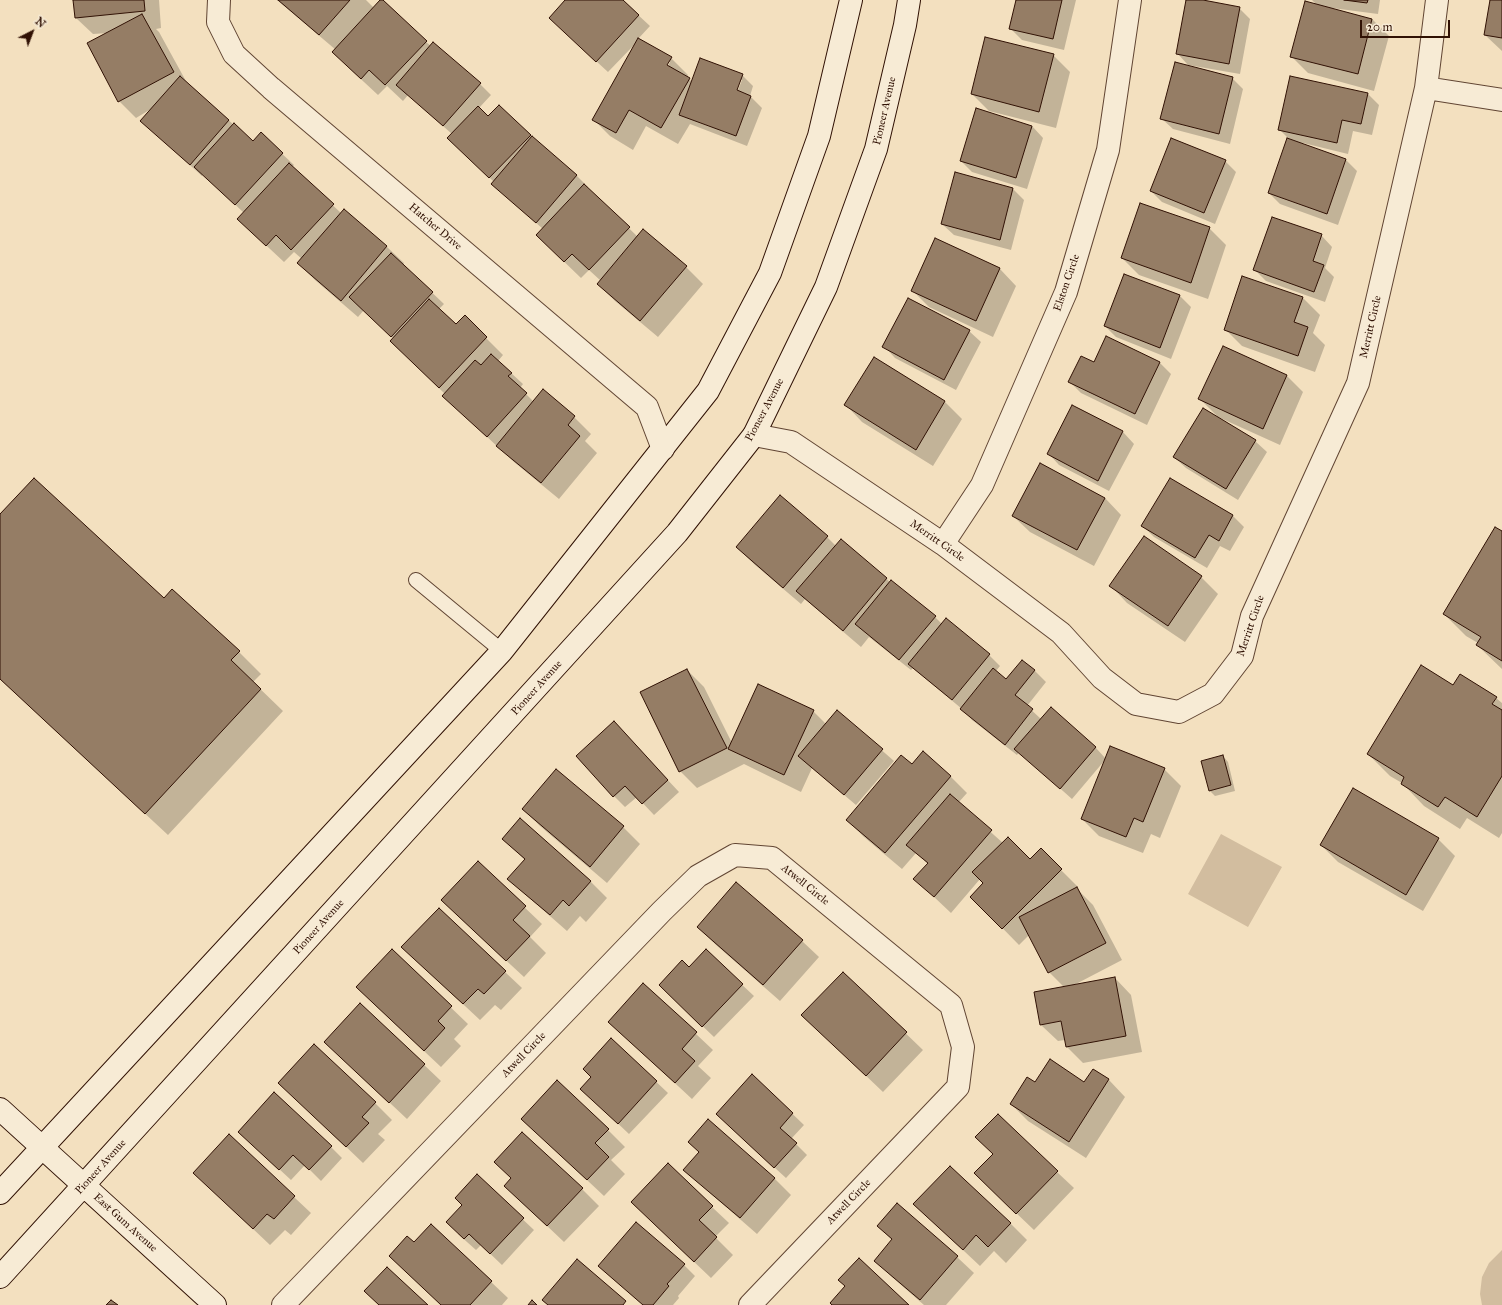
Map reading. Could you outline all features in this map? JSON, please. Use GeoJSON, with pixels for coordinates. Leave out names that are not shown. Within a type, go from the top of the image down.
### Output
{"type":"FeatureCollection","features":[{"type":"Feature","properties":{"kind":"street","name":"Hatcher Drive"},"geometry":{"type":"LineString","coordinates":[[219,0],[218,22],[234,54],[271,88],[647,407],[663,449]]}},
{"type":"Feature","properties":{"kind":"street"},"geometry":{"type":"LineString","coordinates":[[0,1193],[502,651],[708,391],[770,273],[819,136],[850,0]]}},
{"type":"Feature","properties":{"kind":"street","name":"Pioneer Avenue"},"geometry":{"type":"LineString","coordinates":[[0,1277],[677,533],[754,436],[826,287],[876,148],[905,25],[909,0]]}},
{"type":"Feature","properties":{"kind":"street","name":"Elston Circle"},"geometry":{"type":"LineString","coordinates":[[942,544],[982,485],[1066,292],[1108,150],[1130,0]]}},
{"type":"Feature","properties":{"kind":"street","name":"Merritt Circle"},"geometry":{"type":"LineString","coordinates":[[754,436],[791,442],[942,544],[1061,633],[1102,678],[1136,704],[1179,712],[1213,694],[1242,656],[1252,616],[1358,383],[1426,88],[1437,0]]}},
{"type":"Feature","properties":{"kind":"street"},"geometry":{"type":"LineString","coordinates":[[1426,88],[1502,100]]}},
{"type":"Feature","properties":{"kind":"street","name":"Atwell Circle"},"geometry":{"type":"LineString","coordinates":[[283,1305],[662,910],[698,876],[735,855],[772,858],[951,1005],[963,1047],[958,1087],[750,1305]]}},
{"type":"Feature","properties":{"kind":"street","name":"East Gum Avenue"},"geometry":{"type":"LineString","coordinates":[[0,1109],[215,1305]]}},
{"type":"Feature","properties":{"kind":"lane"},"geometry":{"type":"LineString","coordinates":[[416,580],[502,651]]}},
{"type":"Feature","properties":{"kind":"shaded area"},"geometry":{"type":"Polygon","coordinates":[[[1221,834],[1282,867],[1248,927],[1188,894],[1221,834]]]}},
{"type":"Feature","properties":{"kind":"shaded area"},"geometry":{"type":"Polygon","coordinates":[[[1502,1250],[1502,1305],[1482,1305],[1480,1294],[1482,1277],[1489,1263],[1502,1250]]]}},
{"type":"Feature","properties":{"kind":"building"},"geometry":{"type":"Polygon","coordinates":[[[73,0],[144,0],[145,11],[75,18],[73,0]]]}},
{"type":"Feature","properties":{"kind":"building"},"geometry":{"type":"Polygon","coordinates":[[[278,0],[350,0],[319,35],[278,0]]]}},
{"type":"Feature","properties":{"kind":"building"},"geometry":{"type":"Polygon","coordinates":[[[380,0],[383,0],[427,41],[385,85],[369,70],[361,79],[332,52],[380,0]]]}},
{"type":"Feature","properties":{"kind":"building"},"geometry":{"type":"Polygon","coordinates":[[[565,0],[623,0],[639,15],[596,62],[549,18],[565,0]]]}},
{"type":"Feature","properties":{"kind":"building"},"geometry":{"type":"Polygon","coordinates":[[[1016,0],[1062,0],[1053,39],[1009,29],[1016,0]]]}},
{"type":"Feature","properties":{"kind":"building"},"geometry":{"type":"Polygon","coordinates":[[[1186,0],[1203,0],[1240,7],[1229,64],[1176,54],[1186,0]]]}},
{"type":"Feature","properties":{"kind":"building"},"geometry":{"type":"Polygon","coordinates":[[[1344,0],[1368,0],[1367,3],[1344,0]]]}},
{"type":"Feature","properties":{"kind":"building"},"geometry":{"type":"Polygon","coordinates":[[[1490,0],[1502,0],[1502,38],[1484,35],[1490,0]]]}},
{"type":"Feature","properties":{"kind":"building"},"geometry":{"type":"Polygon","coordinates":[[[1305,1],[1372,19],[1358,74],[1290,57],[1305,1]]]}},
{"type":"Feature","properties":{"kind":"building"},"geometry":{"type":"Polygon","coordinates":[[[142,14],[174,72],[118,102],[87,43],[142,14]]]}},
{"type":"Feature","properties":{"kind":"building"},"geometry":{"type":"Polygon","coordinates":[[[985,37],[1054,54],[1039,112],[971,94],[985,37]]]}},
{"type":"Feature","properties":{"kind":"building"},"geometry":{"type":"Polygon","coordinates":[[[638,38],[672,57],[667,65],[690,78],[661,128],[629,110],[616,133],[592,120],[638,38]]]}},
{"type":"Feature","properties":{"kind":"building"},"geometry":{"type":"Polygon","coordinates":[[[433,42],[481,83],[443,126],[396,85],[433,42]]]}},
{"type":"Feature","properties":{"kind":"building"},"geometry":{"type":"Polygon","coordinates":[[[700,58],[743,74],[737,90],[751,96],[736,136],[679,115],[700,58]]]}},
{"type":"Feature","properties":{"kind":"building"},"geometry":{"type":"Polygon","coordinates":[[[1175,62],[1233,77],[1219,134],[1160,119],[1175,62]]]}},
{"type":"Feature","properties":{"kind":"building"},"geometry":{"type":"Polygon","coordinates":[[[180,76],[229,120],[190,165],[140,121],[180,76]]]}},
{"type":"Feature","properties":{"kind":"building"},"geometry":{"type":"Polygon","coordinates":[[[1290,76],[1368,93],[1361,124],[1342,120],[1337,143],[1278,130],[1290,76]]]}},
{"type":"Feature","properties":{"kind":"building"},"geometry":{"type":"Polygon","coordinates":[[[499,105],[531,135],[489,178],[447,138],[478,106],[488,116],[499,105]]]}},
{"type":"Feature","properties":{"kind":"building"},"geometry":{"type":"Polygon","coordinates":[[[976,108],[1032,126],[1016,178],[960,161],[976,108]]]}},
{"type":"Feature","properties":{"kind":"building"},"geometry":{"type":"Polygon","coordinates":[[[234,123],[253,141],[261,132],[283,153],[235,205],[194,167],[234,123]]]}},
{"type":"Feature","properties":{"kind":"building"},"geometry":{"type":"Polygon","coordinates":[[[532,136],[577,175],[536,223],[491,184],[532,136]]]}},
{"type":"Feature","properties":{"kind":"building"},"geometry":{"type":"Polygon","coordinates":[[[1171,138],[1226,160],[1204,213],[1150,191],[1171,138]]]}},
{"type":"Feature","properties":{"kind":"building"},"geometry":{"type":"Polygon","coordinates":[[[1287,138],[1346,159],[1327,214],[1268,193],[1287,138]]]}},
{"type":"Feature","properties":{"kind":"building"},"geometry":{"type":"Polygon","coordinates":[[[289,163],[334,204],[291,250],[276,235],[266,246],[237,219],[289,163]]]}},
{"type":"Feature","properties":{"kind":"building"},"geometry":{"type":"Polygon","coordinates":[[[955,172],[1013,188],[1000,240],[941,224],[955,172]]]}},
{"type":"Feature","properties":{"kind":"building"},"geometry":{"type":"Polygon","coordinates":[[[584,184],[630,227],[589,270],[572,254],[564,262],[536,235],[584,184]]]}},
{"type":"Feature","properties":{"kind":"building"},"geometry":{"type":"Polygon","coordinates":[[[1140,203],[1210,227],[1191,283],[1121,258],[1140,203]]]}},
{"type":"Feature","properties":{"kind":"building"},"geometry":{"type":"Polygon","coordinates":[[[344,209],[387,246],[341,301],[297,263],[344,209]]]}},
{"type":"Feature","properties":{"kind":"building"},"geometry":{"type":"Polygon","coordinates":[[[1272,217],[1322,234],[1313,261],[1324,265],[1314,292],[1253,270],[1272,217]]]}},
{"type":"Feature","properties":{"kind":"building"},"geometry":{"type":"Polygon","coordinates":[[[643,229],[687,266],[640,321],[597,284],[643,229]]]}},
{"type":"Feature","properties":{"kind":"building"},"geometry":{"type":"Polygon","coordinates":[[[935,238],[1000,268],[976,321],[911,291],[935,238]]]}},
{"type":"Feature","properties":{"kind":"building"},"geometry":{"type":"Polygon","coordinates":[[[391,253],[433,292],[391,337],[349,297],[391,253]]]}},
{"type":"Feature","properties":{"kind":"building"},"geometry":{"type":"Polygon","coordinates":[[[1124,274],[1180,295],[1160,348],[1104,326],[1124,274]]]}},
{"type":"Feature","properties":{"kind":"building"},"geometry":{"type":"Polygon","coordinates":[[[1242,276],[1303,297],[1294,322],[1308,327],[1298,356],[1224,330],[1242,276]]]}},
{"type":"Feature","properties":{"kind":"building"},"geometry":{"type":"Polygon","coordinates":[[[908,298],[970,330],[944,380],[882,347],[908,298]]]}},
{"type":"Feature","properties":{"kind":"building"},"geometry":{"type":"Polygon","coordinates":[[[429,299],[456,324],[465,315],[487,337],[439,388],[390,341],[429,299]]]}},
{"type":"Feature","properties":{"kind":"building"},"geometry":{"type":"Polygon","coordinates":[[[1106,336],[1160,362],[1135,414],[1068,382],[1081,356],[1094,362],[1106,336]]]}},
{"type":"Feature","properties":{"kind":"building"},"geometry":{"type":"Polygon","coordinates":[[[1223,346],[1287,375],[1263,429],[1198,399],[1223,346]]]}},
{"type":"Feature","properties":{"kind":"building"},"geometry":{"type":"Polygon","coordinates":[[[491,354],[512,373],[508,376],[527,393],[487,437],[442,396],[475,360],[481,365],[491,354]]]}},
{"type":"Feature","properties":{"kind":"building"},"geometry":{"type":"Polygon","coordinates":[[[874,357],[945,401],[916,450],[844,405],[874,357]]]}},
{"type":"Feature","properties":{"kind":"building"},"geometry":{"type":"Polygon","coordinates":[[[543,389],[575,416],[568,425],[580,436],[541,483],[496,446],[543,389]]]}},
{"type":"Feature","properties":{"kind":"building"},"geometry":{"type":"Polygon","coordinates":[[[1072,405],[1123,431],[1098,481],[1047,454],[1072,405]]]}},
{"type":"Feature","properties":{"kind":"building"},"geometry":{"type":"Polygon","coordinates":[[[1203,408],[1256,440],[1226,489],[1173,457],[1203,408]]]}},
{"type":"Feature","properties":{"kind":"building"},"geometry":{"type":"Polygon","coordinates":[[[1040,463],[1105,498],[1077,550],[1012,516],[1040,463]]]}},
{"type":"Feature","properties":{"kind":"building"},"geometry":{"type":"Polygon","coordinates":[[[34,478],[164,598],[172,589],[240,651],[231,660],[261,689],[145,814],[0,679],[0,514],[34,478]]]}},
{"type":"Feature","properties":{"kind":"building"},"geometry":{"type":"Polygon","coordinates":[[[1170,478],[1233,515],[1219,541],[1209,535],[1195,558],[1141,526],[1170,478]]]}},
{"type":"Feature","properties":{"kind":"building"},"geometry":{"type":"Polygon","coordinates":[[[780,495],[828,536],[783,588],[736,547],[780,495]]]}},
{"type":"Feature","properties":{"kind":"building"},"geometry":{"type":"Polygon","coordinates":[[[1495,527],[1502,531],[1502,661],[1476,645],[1481,637],[1443,614],[1495,527]]]}},
{"type":"Feature","properties":{"kind":"building"},"geometry":{"type":"Polygon","coordinates":[[[1144,536],[1202,576],[1168,626],[1109,586],[1144,536]]]}},
{"type":"Feature","properties":{"kind":"building"},"geometry":{"type":"Polygon","coordinates":[[[841,539],[887,578],[843,631],[796,591],[841,539]]]}},
{"type":"Feature","properties":{"kind":"building"},"geometry":{"type":"Polygon","coordinates":[[[891,580],[936,616],[899,660],[855,624],[891,580]]]}},
{"type":"Feature","properties":{"kind":"building"},"geometry":{"type":"Polygon","coordinates":[[[946,618],[990,654],[952,700],[908,664],[946,618]]]}},
{"type":"Feature","properties":{"kind":"building"},"geometry":{"type":"Polygon","coordinates":[[[1022,660],[1035,670],[1015,695],[1033,709],[1005,745],[960,709],[993,668],[1006,679],[1022,660]]]}},
{"type":"Feature","properties":{"kind":"building"},"geometry":{"type":"Polygon","coordinates":[[[1421,665],[1453,685],[1460,674],[1497,697],[1492,704],[1502,710],[1502,776],[1477,817],[1445,797],[1438,807],[1401,784],[1404,777],[1367,754],[1421,665]]]}},
{"type":"Feature","properties":{"kind":"building"},"geometry":{"type":"Polygon","coordinates":[[[687,669],[727,748],[679,772],[640,692],[687,669]]]}},
{"type":"Feature","properties":{"kind":"building"},"geometry":{"type":"Polygon","coordinates":[[[758,684],[814,710],[784,775],[728,749],[758,684]]]}},
{"type":"Feature","properties":{"kind":"building"},"geometry":{"type":"Polygon","coordinates":[[[1051,707],[1096,747],[1060,789],[1014,749],[1051,707]]]}},
{"type":"Feature","properties":{"kind":"building"},"geometry":{"type":"Polygon","coordinates":[[[837,710],[883,749],[844,795],[798,756],[837,710]]]}},
{"type":"Feature","properties":{"kind":"building"},"geometry":{"type":"Polygon","coordinates":[[[614,721],[668,780],[642,804],[625,786],[613,797],[576,756],[614,721]]]}},
{"type":"Feature","properties":{"kind":"building"},"geometry":{"type":"Polygon","coordinates":[[[1110,746],[1165,768],[1143,822],[1134,818],[1126,837],[1081,819],[1110,746]]]}},
{"type":"Feature","properties":{"kind":"building"},"geometry":{"type":"Polygon","coordinates":[[[923,751],[951,776],[885,853],[846,820],[901,755],[912,764],[923,751]]]}},
{"type":"Feature","properties":{"kind":"building"},"geometry":{"type":"Polygon","coordinates":[[[1223,755],[1231,785],[1209,791],[1201,761],[1223,755]]]}},
{"type":"Feature","properties":{"kind":"building"},"geometry":{"type":"Polygon","coordinates":[[[556,769],[624,826],[590,867],[522,809],[556,769]]]}},
{"type":"Feature","properties":{"kind":"building"},"geometry":{"type":"Polygon","coordinates":[[[1353,788],[1439,838],[1406,895],[1320,845],[1353,788]]]}},
{"type":"Feature","properties":{"kind":"building"},"geometry":{"type":"Polygon","coordinates":[[[950,794],[992,830],[934,897],[913,879],[928,863],[906,845],[950,794]]]}},
{"type":"Feature","properties":{"kind":"building"},"geometry":{"type":"Polygon","coordinates":[[[520,818],[591,881],[569,906],[563,900],[550,915],[507,879],[525,859],[502,839],[520,818]]]}},
{"type":"Feature","properties":{"kind":"building"},"geometry":{"type":"Polygon","coordinates":[[[1008,837],[1030,859],[1041,848],[1062,869],[1002,929],[970,897],[983,883],[972,872],[1008,837]]]}},
{"type":"Feature","properties":{"kind":"building"},"geometry":{"type":"Polygon","coordinates":[[[478,861],[526,906],[513,920],[530,936],[506,961],[441,900],[478,861]]]}},
{"type":"Feature","properties":{"kind":"building"},"geometry":{"type":"Polygon","coordinates":[[[736,882],[803,940],[763,985],[697,927],[736,882]]]}},
{"type":"Feature","properties":{"kind":"building"},"geometry":{"type":"Polygon","coordinates":[[[1077,887],[1106,943],[1048,973],[1019,917],[1077,887]]]}},
{"type":"Feature","properties":{"kind":"building"},"geometry":{"type":"Polygon","coordinates":[[[439,908],[506,971],[484,994],[478,989],[463,1004],[401,947],[439,908]]]}},
{"type":"Feature","properties":{"kind":"building"},"geometry":{"type":"Polygon","coordinates":[[[392,949],[452,1006],[438,1021],[445,1028],[424,1051],[356,987],[392,949]]]}},
{"type":"Feature","properties":{"kind":"building"},"geometry":{"type":"Polygon","coordinates":[[[706,949],[743,984],[702,1027],[659,985],[682,960],[689,967],[706,949]]]}},
{"type":"Feature","properties":{"kind":"building"},"geometry":{"type":"Polygon","coordinates":[[[843,972],[907,1032],[866,1076],[801,1015],[843,972]]]}},
{"type":"Feature","properties":{"kind":"building"},"geometry":{"type":"Polygon","coordinates":[[[1115,977],[1126,1036],[1066,1047],[1061,1021],[1040,1025],[1034,992],[1115,977]]]}},
{"type":"Feature","properties":{"kind":"building"},"geometry":{"type":"Polygon","coordinates":[[[643,983],[697,1032],[682,1049],[695,1061],[675,1083],[608,1022],[643,983]]]}},
{"type":"Feature","properties":{"kind":"building"},"geometry":{"type":"Polygon","coordinates":[[[360,1003],[425,1064],[389,1103],[324,1042],[360,1003]]]}},
{"type":"Feature","properties":{"kind":"building"},"geometry":{"type":"Polygon","coordinates":[[[611,1038],[657,1081],[618,1124],[580,1089],[591,1077],[583,1069],[611,1038]]]}},
{"type":"Feature","properties":{"kind":"building"},"geometry":{"type":"Polygon","coordinates":[[[314,1044],[376,1102],[362,1117],[369,1123],[346,1147],[278,1083],[314,1044]]]}},
{"type":"Feature","properties":{"kind":"building"},"geometry":{"type":"Polygon","coordinates":[[[1050,1059],[1084,1082],[1093,1069],[1109,1079],[1069,1142],[1010,1104],[1027,1077],[1035,1082],[1050,1059]]]}},
{"type":"Feature","properties":{"kind":"building"},"geometry":{"type":"Polygon","coordinates":[[[752,1074],[793,1113],[780,1128],[797,1143],[774,1168],[716,1114],[752,1074]]]}},
{"type":"Feature","properties":{"kind":"building"},"geometry":{"type":"Polygon","coordinates":[[[557,1080],[609,1129],[595,1143],[609,1157],[587,1180],[521,1119],[557,1080]]]}},
{"type":"Feature","properties":{"kind":"building"},"geometry":{"type":"Polygon","coordinates":[[[274,1092],[332,1146],[309,1170],[293,1155],[279,1170],[238,1132],[274,1092]]]}},
{"type":"Feature","properties":{"kind":"building"},"geometry":{"type":"Polygon","coordinates":[[[998,1114],[1058,1171],[1016,1214],[974,1173],[993,1154],[975,1137],[998,1114]]]}},
{"type":"Feature","properties":{"kind":"building"},"geometry":{"type":"Polygon","coordinates":[[[708,1119],[775,1178],[740,1218],[683,1170],[699,1152],[688,1142],[708,1119]]]}},
{"type":"Feature","properties":{"kind":"building"},"geometry":{"type":"Polygon","coordinates":[[[522,1132],[583,1188],[547,1226],[504,1186],[511,1178],[494,1162],[522,1132]]]}},
{"type":"Feature","properties":{"kind":"building"},"geometry":{"type":"Polygon","coordinates":[[[229,1134],[295,1196],[274,1219],[267,1214],[253,1229],[193,1173],[229,1134]]]}},
{"type":"Feature","properties":{"kind":"building"},"geometry":{"type":"Polygon","coordinates":[[[668,1163],[713,1206],[699,1220],[717,1237],[694,1262],[631,1202],[668,1163]]]}},
{"type":"Feature","properties":{"kind":"building"},"geometry":{"type":"Polygon","coordinates":[[[950,1166],[1011,1223],[988,1247],[976,1235],[963,1250],[913,1204],[950,1166]]]}},
{"type":"Feature","properties":{"kind":"building"},"geometry":{"type":"Polygon","coordinates":[[[477,1174],[524,1218],[490,1254],[469,1234],[464,1239],[446,1222],[462,1205],[455,1198],[477,1174]]]}},
{"type":"Feature","properties":{"kind":"building"},"geometry":{"type":"Polygon","coordinates":[[[897,1203],[958,1256],[920,1300],[874,1261],[892,1239],[877,1226],[897,1203]]]}},
{"type":"Feature","properties":{"kind":"building"},"geometry":{"type":"Polygon","coordinates":[[[636,1222],[685,1264],[667,1284],[669,1286],[653,1305],[643,1305],[598,1266],[636,1222]]]}},
{"type":"Feature","properties":{"kind":"building"},"geometry":{"type":"Polygon","coordinates":[[[431,1224],[492,1281],[470,1305],[441,1305],[389,1256],[407,1236],[414,1242],[431,1224]]]}},
{"type":"Feature","properties":{"kind":"building"},"geometry":{"type":"Polygon","coordinates":[[[859,1258],[909,1305],[832,1305],[830,1303],[845,1286],[838,1280],[859,1258]]]}},
{"type":"Feature","properties":{"kind":"building"},"geometry":{"type":"Polygon","coordinates":[[[577,1259],[626,1301],[623,1305],[548,1305],[542,1300],[577,1259]]]}},
{"type":"Feature","properties":{"kind":"building"},"geometry":{"type":"Polygon","coordinates":[[[387,1267],[428,1305],[379,1305],[364,1291],[387,1267]]]}},
{"type":"Feature","properties":{"kind":"building"},"geometry":{"type":"Polygon","coordinates":[[[111,1300],[118,1305],[106,1305],[111,1300]]]}},
{"type":"Feature","properties":{"kind":"building"},"geometry":{"type":"Polygon","coordinates":[[[532,1300],[537,1305],[528,1305],[532,1300]]]}}]}
